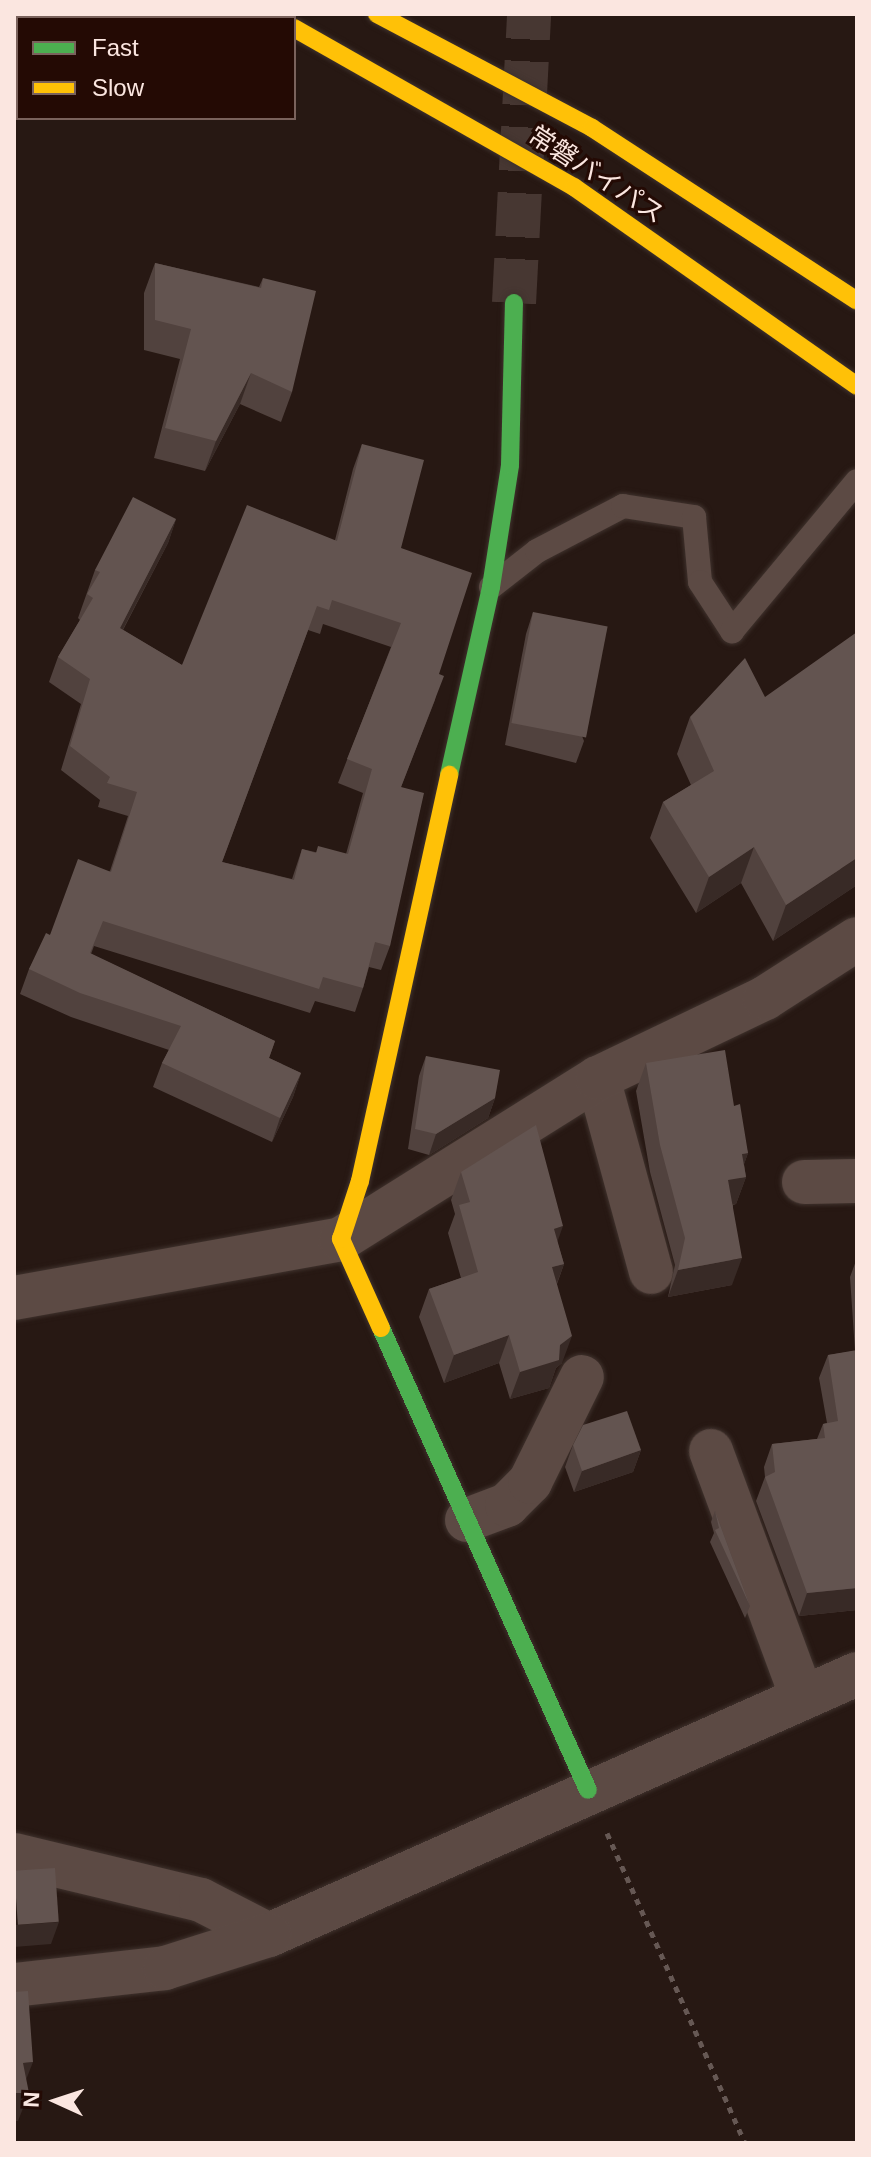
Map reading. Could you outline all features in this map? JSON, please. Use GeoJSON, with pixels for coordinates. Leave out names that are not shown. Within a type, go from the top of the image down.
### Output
{"type":"FeatureCollection","features":[{"type":"Feature","properties":{"kind":"main road","name":"常磐バイパス"},"geometry":{"type":"LineString","coordinates":[[377,14],[592,128],[857,301]]}},
{"type":"Feature","properties":{"kind":"main road","name":"常磐バイパス"},"geometry":{"type":"LineString","coordinates":[[296,29],[574,187],[857,386]]}},
{"type":"Feature","properties":{"kind":"main road"},"geometry":{"type":"LineString","coordinates":[[514,303],[510,465],[491,587],[360,1181],[341,1239],[588,1790]]}},
{"type":"Feature","properties":{"kind":"street"},"geometry":{"type":"LineString","coordinates":[[14,1298],[341,1239],[598,1078],[765,998],[857,939]]}},
{"type":"Feature","properties":{"kind":"street"},"geometry":{"type":"LineString","coordinates":[[598,1078],[651,1272]]}},
{"type":"Feature","properties":{"kind":"street"},"geometry":{"type":"LineString","coordinates":[[804,1182],[857,1181]]}},
{"type":"Feature","properties":{"kind":"street"},"geometry":{"type":"LineString","coordinates":[[467,1520],[507,1505],[530,1482],[582,1377]]}},
{"type":"Feature","properties":{"kind":"street"},"geometry":{"type":"LineString","coordinates":[[711,1451],[802,1697]]}},
{"type":"Feature","properties":{"kind":"street"},"geometry":{"type":"LineString","coordinates":[[14,1985],[165,1968],[269,1935],[588,1790],[857,1674]]}},
{"type":"Feature","properties":{"kind":"street"},"geometry":{"type":"LineString","coordinates":[[14,1855],[201,1900],[269,1935]]}},
{"type":"Feature","properties":{"kind":"lane"},"geometry":{"type":"LineString","coordinates":[[491,587],[537,551],[623,506],[694,517],[700,582],[732,631],[857,481]]}},
{"type":"Feature","properties":{"kind":"path"},"geometry":{"type":"LineString","coordinates":[[588,1790],[745,2143]]}},
{"type":"Feature","properties":{"kind":"building"},"geometry":{"type":"Polygon","coordinates":[[[155,263],[261,288],[263,278],[316,291],[292,392],[251,373],[216,441],[165,428],[191,329],[155,320],[155,263]]]}},
{"type":"Feature","properties":{"kind":"building"},"geometry":{"type":"Polygon","coordinates":[[[362,444],[424,460],[401,548],[472,573],[439,674],[444,676],[401,787],[424,793],[390,946],[375,942],[363,988],[323,977],[319,989],[103,921],[90,953],[275,1041],[269,1058],[301,1073],[280,1118],[162,1063],[181,1026],[80,993],[29,969],[46,933],[50,935],[78,859],[111,872],[137,792],[107,783],[110,777],[70,746],[90,679],[58,657],[93,598],[87,594],[100,572],[95,570],[133,497],[176,519],[120,628],[182,665],[247,505],[337,541],[362,444]],[[332,600],[329,610],[317,606],[222,862],[294,880],[302,849],[316,853],[318,846],[348,854],[372,769],[347,759],[401,623],[332,600]]]}},
{"type":"Feature","properties":{"kind":"building"},"geometry":{"type":"Polygon","coordinates":[[[533,612],[608,627],[586,737],[511,723],[533,612]]]}},
{"type":"Feature","properties":{"kind":"building"},"geometry":{"type":"Polygon","coordinates":[[[857,632],[857,858],[786,905],[754,847],[709,877],[663,802],[714,771],[690,717],[745,658],[765,697],[857,632]]]}},
{"type":"Feature","properties":{"kind":"building"},"geometry":{"type":"Polygon","coordinates":[[[725,1050],[734,1106],[740,1104],[748,1153],[742,1154],[746,1177],[728,1180],[742,1258],[678,1270],[685,1238],[660,1145],[646,1063],[725,1050]]]}},
{"type":"Feature","properties":{"kind":"building"},"geometry":{"type":"Polygon","coordinates":[[[426,1056],[500,1070],[495,1098],[436,1134],[415,1129],[426,1056]]]}},
{"type":"Feature","properties":{"kind":"building"},"geometry":{"type":"Polygon","coordinates":[[[536,1125],[563,1226],[554,1229],[564,1264],[552,1267],[572,1336],[560,1345],[559,1360],[520,1372],[509,1335],[454,1355],[429,1289],[478,1272],[459,1205],[470,1202],[461,1172],[536,1125]]]}},
{"type":"Feature","properties":{"kind":"building"},"geometry":{"type":"Polygon","coordinates":[[[857,1350],[857,1588],[807,1593],[765,1477],[775,1472],[772,1444],[825,1438],[823,1424],[838,1421],[828,1355],[857,1350]]]}},
{"type":"Feature","properties":{"kind":"building"},"geometry":{"type":"Polygon","coordinates":[[[627,1411],[641,1450],[582,1471],[573,1445],[583,1425],[627,1411]]]}},
{"type":"Feature","properties":{"kind":"building"},"geometry":{"type":"Polygon","coordinates":[[[715,1511],[750,1606],[715,1530],[719,1528],[715,1511]]]}},
{"type":"Feature","properties":{"kind":"building"},"geometry":{"type":"Polygon","coordinates":[[[55,1868],[59,1922],[18,1925],[14,1871],[55,1868]]]}},
{"type":"Feature","properties":{"kind":"building"},"geometry":{"type":"Polygon","coordinates":[[[28,1991],[33,2062],[23,2063],[29,2093],[14,2093],[14,1992],[28,1991]]]}},
{"type":"Feature","properties":{"kind":"tunnel"},"geometry":{"type":"LineString","coordinates":[[514,303],[529,14]]}},
{"type":"Feature","properties":{"kind":"traffic: fast"},"geometry":{"type":"LineString","coordinates":[[449,775],[491,587],[510,465],[514,303]]}},
{"type":"Feature","properties":{"kind":"traffic: fast"},"geometry":{"type":"LineString","coordinates":[[381,1328],[588,1790]]}},
{"type":"Feature","properties":{"kind":"traffic: slow"},"geometry":{"type":"LineString","coordinates":[[377,14],[592,128],[857,301]]}},
{"type":"Feature","properties":{"kind":"traffic: slow"},"geometry":{"type":"LineString","coordinates":[[296,29],[574,187],[857,386]]}},
{"type":"Feature","properties":{"kind":"traffic: slow"},"geometry":{"type":"LineString","coordinates":[[381,1328],[341,1239],[360,1181],[449,775]]}}]}
